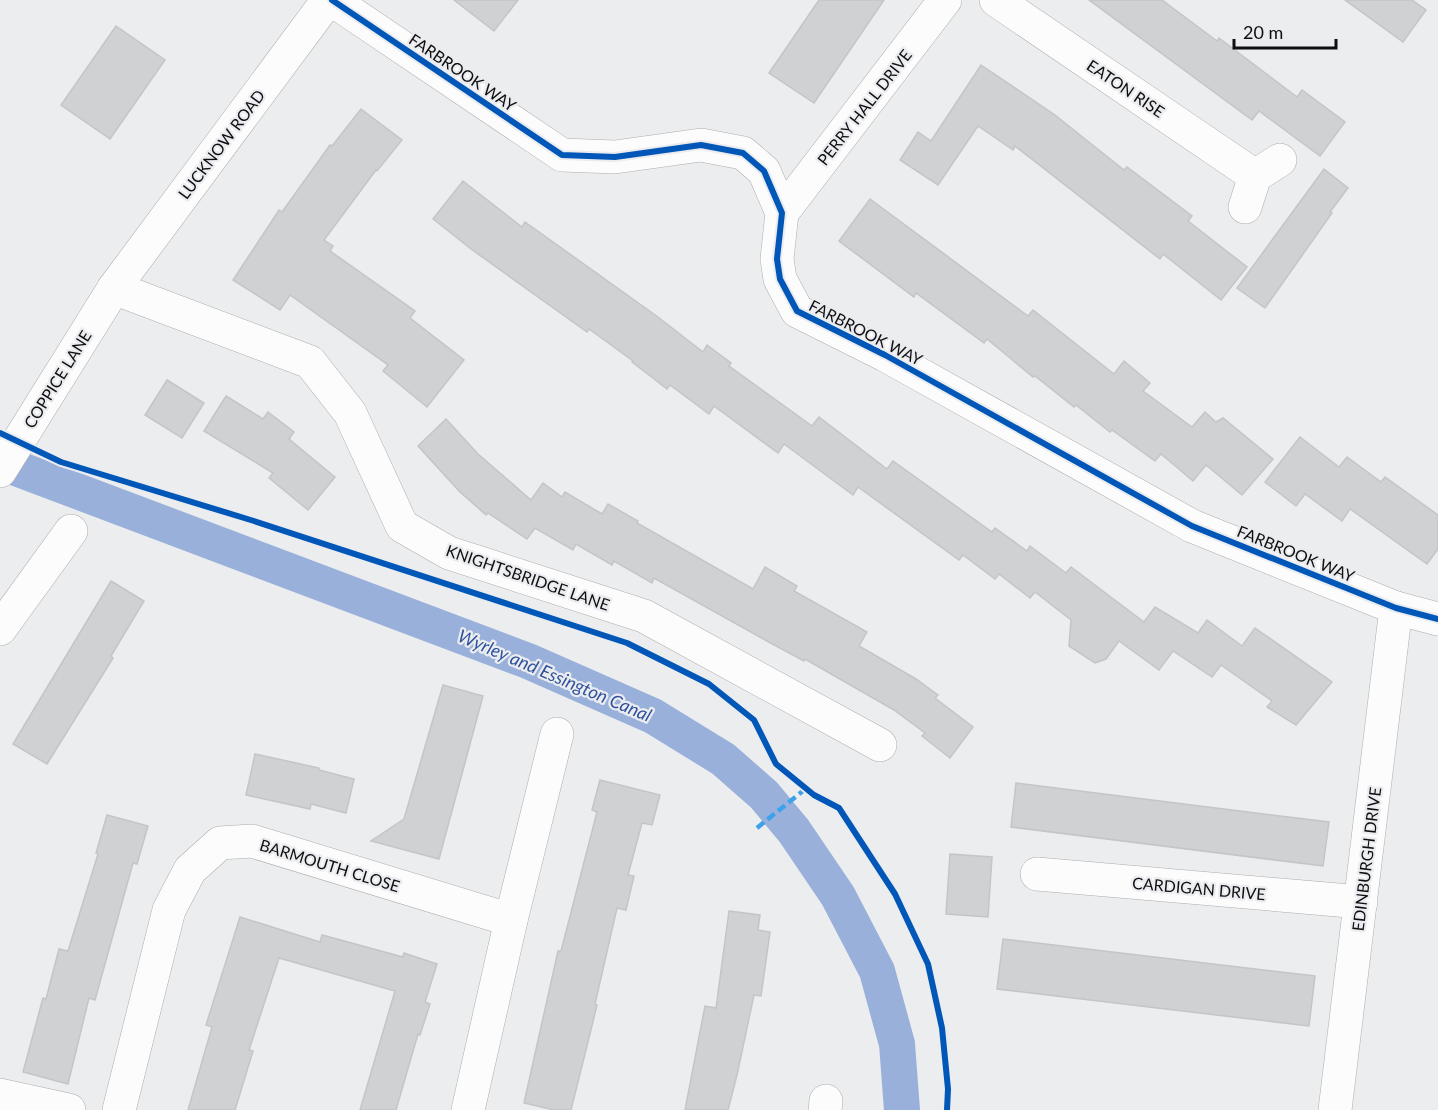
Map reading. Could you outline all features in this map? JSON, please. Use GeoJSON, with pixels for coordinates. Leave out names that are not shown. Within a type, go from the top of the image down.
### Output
{"type":"FeatureCollection","features":[{"type":"Feature","properties":{"kind":"street","name":"FARBROOK WAY"},"geometry":{"type":"LineString","coordinates":[[330,0],[562,155],[615,157],[701,145],[743,153],[764,171],[782,213],[777,259],[780,279],[797,311],[885,356],[1192,526],[1396,608],[1438,619]]}},
{"type":"Feature","properties":{"kind":"street","name":"LUCKNOW ROAD"},"geometry":{"type":"LineString","coordinates":[[114,288],[330,0]]}},
{"type":"Feature","properties":{"kind":"street","name":"PERRY HALL DRIVE"},"geometry":{"type":"LineString","coordinates":[[782,213],[945,0]]}},
{"type":"Feature","properties":{"kind":"street","name":"EATON RISE"},"geometry":{"type":"LineString","coordinates":[[996,0],[1267,168],[1245,207]]}},
{"type":"Feature","properties":{"kind":"street","name":"COPPICE LANE"},"geometry":{"type":"LineString","coordinates":[[0,471],[114,288]]}},
{"type":"Feature","properties":{"kind":"street","name":"KNIGHTSBRIDGE LANE"},"geometry":{"type":"LineString","coordinates":[[114,288],[310,362],[350,413],[402,526],[449,553],[644,616],[880,745]]}},
{"type":"Feature","properties":{"kind":"street"},"geometry":{"type":"LineString","coordinates":[[0,629],[71,531]]}},
{"type":"Feature","properties":{"kind":"street","name":"EDINBURGH DRIVE"},"geometry":{"type":"LineString","coordinates":[[1335,1110],[1396,608]]}},
{"type":"Feature","properties":{"kind":"street"},"geometry":{"type":"LineString","coordinates":[[468,1110],[511,920],[557,734]]}},
{"type":"Feature","properties":{"kind":"street","name":"BARMOUTH CLOSE"},"geometry":{"type":"LineString","coordinates":[[119,1110],[169,910],[190,870],[220,843],[252,841],[511,920]]}},
{"type":"Feature","properties":{"kind":"street","name":"CARDIGAN DRIVE"},"geometry":{"type":"LineString","coordinates":[[1037,874],[1361,902]]}},
{"type":"Feature","properties":{"kind":"street"},"geometry":{"type":"LineString","coordinates":[[0,1095],[69,1110]]}},
{"type":"Feature","properties":{"kind":"building"},"geometry":{"type":"Polygon","coordinates":[[[454,0],[518,0],[494,31],[454,0]]]}},
{"type":"Feature","properties":{"kind":"building"},"geometry":{"type":"Polygon","coordinates":[[[819,0],[884,0],[814,103],[769,73],[819,0]]]}},
{"type":"Feature","properties":{"kind":"building"},"geometry":{"type":"Polygon","coordinates":[[[1089,0],[1162,0],[1217,41],[1219,38],[1297,97],[1302,90],[1345,122],[1320,156],[1259,111],[1252,120],[1089,0]]]}},
{"type":"Feature","properties":{"kind":"building"},"geometry":{"type":"Polygon","coordinates":[[[1345,0],[1412,0],[1426,10],[1403,42],[1345,0]]]}},
{"type":"Feature","properties":{"kind":"building"},"geometry":{"type":"Polygon","coordinates":[[[116,26],[165,60],[110,139],[61,105],[116,26]]]}},
{"type":"Feature","properties":{"kind":"building"},"geometry":{"type":"Polygon","coordinates":[[[981,65],[1055,115],[1124,170],[1127,167],[1192,216],[1188,221],[1247,267],[1221,300],[1163,254],[1160,259],[1015,146],[1013,150],[978,126],[938,185],[900,160],[918,132],[931,141],[981,65]]]}},
{"type":"Feature","properties":{"kind":"building"},"geometry":{"type":"Polygon","coordinates":[[[361,109],[402,140],[376,170],[324,240],[333,246],[330,251],[415,311],[410,318],[464,360],[427,407],[383,371],[388,365],[290,295],[280,310],[233,280],[279,210],[282,212],[330,145],[332,146],[361,109]]]}},
{"type":"Feature","properties":{"kind":"building"},"geometry":{"type":"Polygon","coordinates":[[[1324,169],[1348,188],[1265,308],[1237,288],[1324,169]]]}},
{"type":"Feature","properties":{"kind":"building"},"geometry":{"type":"Polygon","coordinates":[[[463,181],[522,227],[525,222],[703,352],[707,345],[731,363],[729,366],[812,426],[819,417],[887,469],[893,461],[992,532],[995,528],[1027,551],[1030,546],[1066,573],[1071,567],[1144,622],[1155,607],[1198,633],[1207,620],[1242,646],[1255,628],[1332,682],[1296,725],[1267,707],[1272,701],[1221,665],[1212,677],[1173,651],[1159,670],[1119,641],[1106,659],[1095,663],[1069,646],[1071,620],[1035,592],[1030,598],[999,574],[995,579],[963,555],[959,560],[858,487],[853,495],[784,444],[778,453],[714,406],[709,414],[670,385],[667,389],[589,329],[587,332],[471,249],[433,219],[463,181]]]}},
{"type":"Feature","properties":{"kind":"building"},"geometry":{"type":"Polygon","coordinates":[[[870,199],[1028,316],[1033,310],[1114,374],[1124,361],[1150,383],[1143,391],[1192,427],[1205,412],[1216,422],[1223,418],[1273,459],[1242,495],[1206,465],[1193,481],[1161,454],[1155,461],[1112,430],[1110,432],[1076,405],[1074,407],[1035,376],[1033,377],[987,339],[984,343],[916,293],[914,297],[839,241],[870,199]]]}},
{"type":"Feature","properties":{"kind":"building"},"geometry":{"type":"Polygon","coordinates":[[[167,380],[204,403],[182,438],[145,415],[167,380]]]}},
{"type":"Feature","properties":{"kind":"building"},"geometry":{"type":"Polygon","coordinates":[[[226,396],[263,419],[268,412],[294,432],[289,439],[335,477],[308,510],[269,478],[273,473],[204,431],[226,396]]]}},
{"type":"Feature","properties":{"kind":"building"},"geometry":{"type":"Polygon","coordinates":[[[446,419],[478,454],[531,500],[543,483],[562,497],[565,492],[602,514],[608,504],[753,589],[765,567],[797,586],[794,591],[867,632],[859,646],[916,679],[938,695],[935,698],[973,727],[950,758],[922,736],[925,733],[894,710],[654,578],[652,583],[614,561],[612,565],[576,544],[573,550],[535,528],[527,539],[488,513],[486,515],[459,491],[418,446],[446,419]]]}},
{"type":"Feature","properties":{"kind":"building"},"geometry":{"type":"Polygon","coordinates":[[[1300,437],[1339,467],[1347,457],[1381,482],[1385,477],[1438,515],[1438,549],[1427,564],[1350,509],[1342,521],[1305,494],[1296,506],[1265,482],[1300,437]]]}},
{"type":"Feature","properties":{"kind":"building"},"geometry":{"type":"Polygon","coordinates":[[[111,581],[144,601],[111,656],[113,658],[47,764],[13,744],[111,581]]]}},
{"type":"Feature","properties":{"kind":"building"},"geometry":{"type":"Polygon","coordinates":[[[443,685],[483,696],[439,859],[371,841],[404,819],[443,685]]]}},
{"type":"Feature","properties":{"kind":"building"},"geometry":{"type":"Polygon","coordinates":[[[255,754],[319,768],[319,770],[354,779],[346,813],[311,804],[310,809],[246,795],[255,754]]]}},
{"type":"Feature","properties":{"kind":"building"},"geometry":{"type":"Polygon","coordinates":[[[600,780],[660,795],[652,825],[642,823],[628,875],[634,876],[626,910],[617,908],[595,1004],[597,1005],[571,1110],[554,1110],[524,1103],[558,951],[561,951],[597,812],[592,810],[600,780]]]}},
{"type":"Feature","properties":{"kind":"building"},"geometry":{"type":"Polygon","coordinates":[[[1016,783],[1329,822],[1323,866],[1011,827],[1016,783]]]}},
{"type":"Feature","properties":{"kind":"building"},"geometry":{"type":"Polygon","coordinates":[[[107,815],[148,826],[137,864],[133,863],[95,1000],[89,998],[68,1084],[23,1072],[59,949],[68,951],[98,854],[96,853],[107,815]]]}},
{"type":"Feature","properties":{"kind":"building"},"geometry":{"type":"Polygon","coordinates":[[[950,854],[992,857],[988,917],[946,914],[950,854]]]}},
{"type":"Feature","properties":{"kind":"building"},"geometry":{"type":"Polygon","coordinates":[[[729,911],[760,915],[758,930],[770,932],[761,996],[754,995],[728,1110],[685,1110],[705,1006],[716,1008],[729,911]]]}},
{"type":"Feature","properties":{"kind":"building"},"geometry":{"type":"Polygon","coordinates":[[[240,917],[320,942],[322,935],[403,957],[404,953],[437,964],[425,1002],[430,1004],[420,1035],[418,1034],[396,1110],[360,1110],[395,991],[279,958],[249,1050],[253,1051],[235,1110],[188,1110],[212,1027],[206,1025],[240,917]]]}},
{"type":"Feature","properties":{"kind":"building"},"geometry":{"type":"Polygon","coordinates":[[[1003,939],[1315,976],[1309,1026],[997,989],[1003,939]]]}},
{"type":"Feature","properties":{"kind":"waterway","name":"Wyrley and Essington Canal"},"geometry":{"type":"LineString","coordinates":[[0,462],[528,661],[653,716],[723,759],[764,795],[794,831],[838,896],[877,971],[897,1044],[902,1110]]}},
{"type":"Feature","properties":{"kind":"marked path"},"geometry":{"type":"LineString","coordinates":[[757,828],[809,786]]}},
{"type":"Feature","properties":{"kind":"cycle path"},"geometry":{"type":"LineString","coordinates":[[332,0],[562,155],[615,157],[701,145],[743,153],[764,171],[782,213],[777,259],[780,279],[797,311],[885,355],[1192,526],[1396,608],[1438,619]]}},
{"type":"Feature","properties":{"kind":"cycle path"},"geometry":{"type":"LineString","coordinates":[[0,433],[61,462],[254,521],[627,643],[709,684],[754,720],[776,764],[814,795],[839,808],[895,894],[928,964],[942,1028],[948,1089],[947,1110]]}}]}
